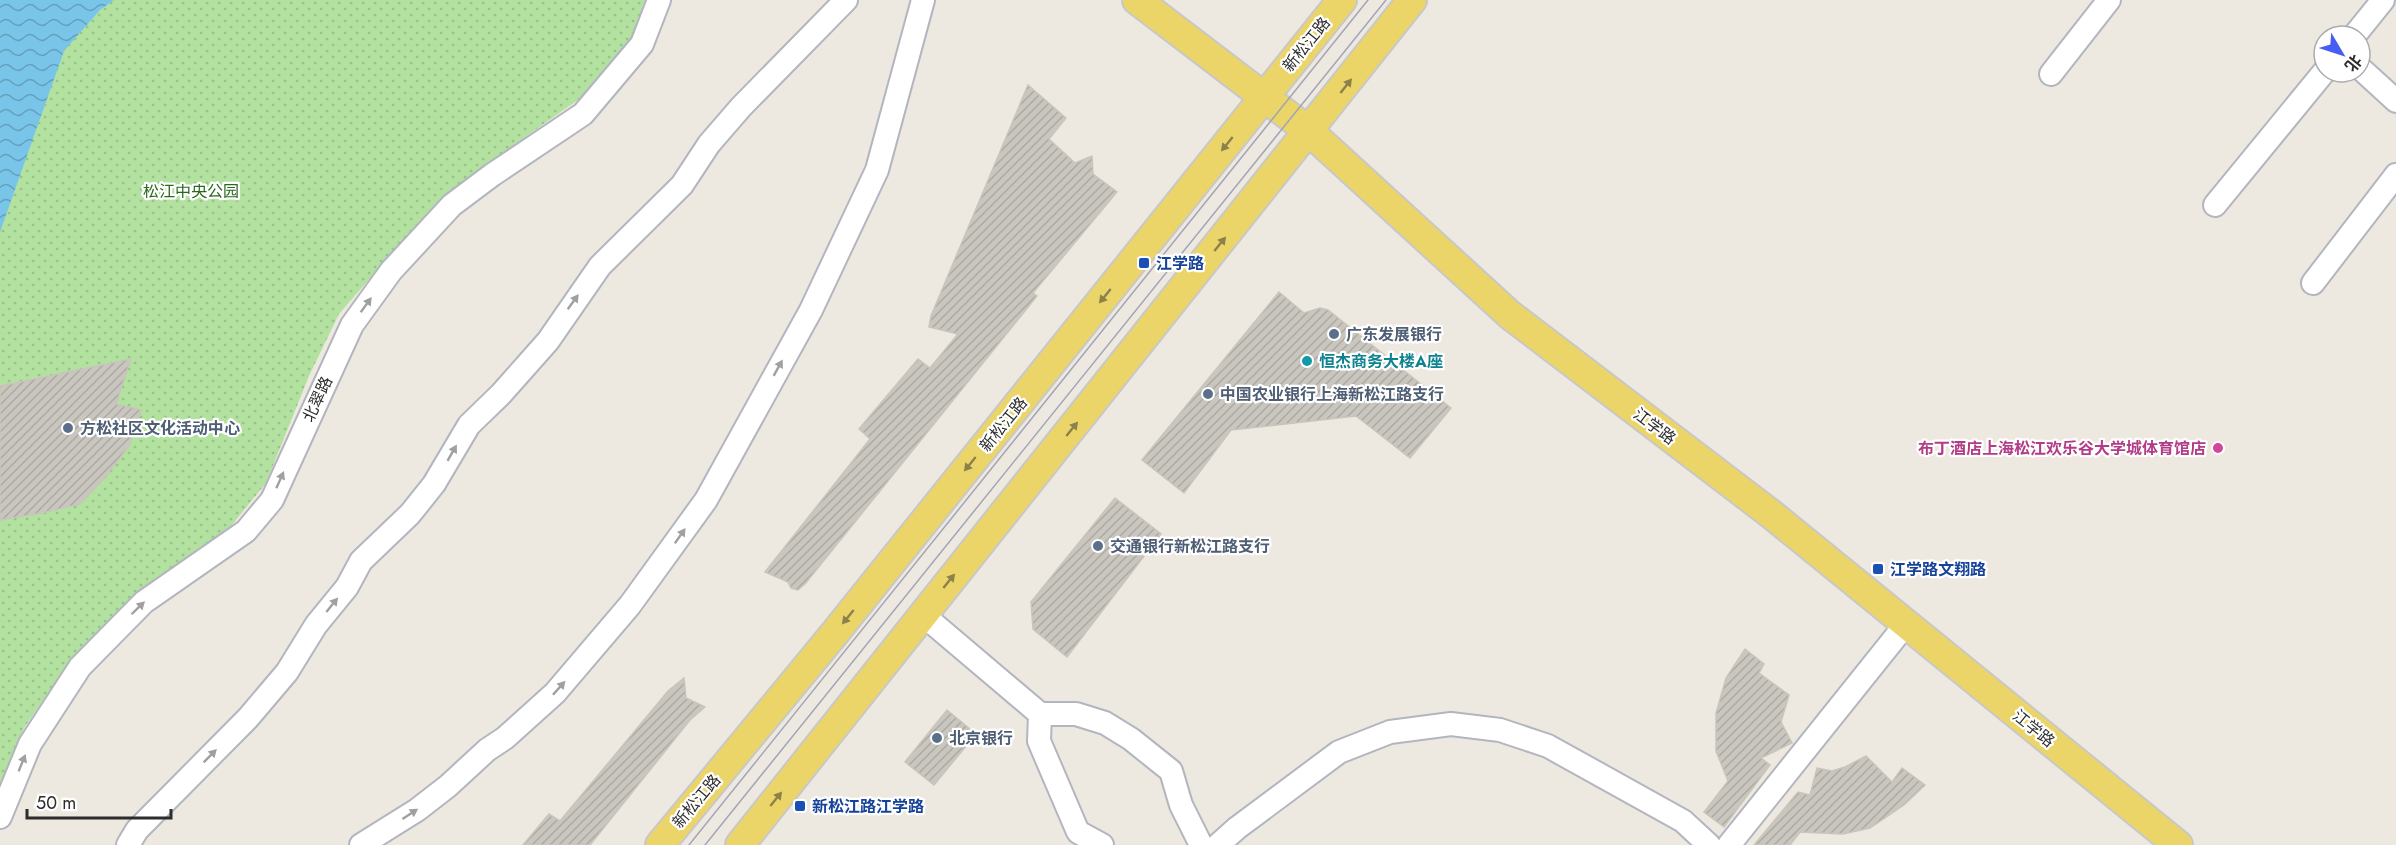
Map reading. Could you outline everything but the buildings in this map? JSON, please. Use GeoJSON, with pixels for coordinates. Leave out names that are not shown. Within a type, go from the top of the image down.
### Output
{"type":"FeatureCollection","features":[{"type":"Feature","properties":{"kind":"main road","name":"江学路"},"geometry":{"type":"LineString","coordinates":[[1137,0],[1310,132],[1510,315],[1771,514],[2178,845]]}},
{"type":"Feature","properties":{"kind":"main road","name":"新松江路"},"geometry":{"type":"LineString","coordinates":[[660,845],[834,634],[1342,0]]}},
{"type":"Feature","properties":{"kind":"main road"},"geometry":{"type":"LineString","coordinates":[[740,845],[922,614],[1310,132],[1412,0]]}},
{"type":"Feature","properties":{"kind":"street","name":"北翠路"},"geometry":{"type":"LineString","coordinates":[[0,817],[30,744],[80,667],[144,602],[246,531],[272,500],[352,325],[392,271],[452,206],[492,175],[583,114],[642,45],[659,0]]}},
{"type":"Feature","properties":{"kind":"street"},"geometry":{"type":"LineString","coordinates":[[128,845],[137,830],[248,718],[287,672],[316,625],[346,587],[361,561],[410,514],[434,484],[469,425],[501,394],[548,341],[600,266],[682,184],[709,144],[741,107],[846,0]]}},
{"type":"Feature","properties":{"kind":"street"},"geometry":{"type":"LineString","coordinates":[[361,845],[417,810],[487,750],[505,738],[555,693],[630,605],[706,500],[811,310],[877,170],[923,0]]}},
{"type":"Feature","properties":{"kind":"street"},"geometry":{"type":"LineString","coordinates":[[2051,74],[2109,0]]}},
{"type":"Feature","properties":{"kind":"street"},"geometry":{"type":"LineString","coordinates":[[2364,24],[2383,0]]}},
{"type":"Feature","properties":{"kind":"street"},"geometry":{"type":"LineString","coordinates":[[2372,79],[2396,101]]}},
{"type":"Feature","properties":{"kind":"street"},"geometry":{"type":"LineString","coordinates":[[2215,205],[2314,84]]}},
{"type":"Feature","properties":{"kind":"street"},"geometry":{"type":"LineString","coordinates":[[2313,283],[2396,175]]}},
{"type":"Feature","properties":{"kind":"street"},"geometry":{"type":"LineString","coordinates":[[922,614],[1040,714],[1076,714],[1105,723],[1131,739],[1171,771],[1181,805],[1201,845]]}},
{"type":"Feature","properties":{"kind":"street"},"geometry":{"type":"LineString","coordinates":[[1730,845],[1906,624]]}},
{"type":"Feature","properties":{"kind":"street"},"geometry":{"type":"LineString","coordinates":[[1040,714],[1039,741],[1078,832],[1102,845]]}},
{"type":"Feature","properties":{"kind":"street"},"geometry":{"type":"LineString","coordinates":[[1218,845],[1237,828],[1340,752],[1390,732],[1450,724],[1500,730],[1548,746],[1683,821],[1709,845]]}},
{"type":"Feature","properties":{"kind":"green space","name":"松江中央公园"},"geometry":{"type":"Polygon","coordinates":[[[0,0],[645,0],[631,40],[582,97],[447,195],[399,245],[339,314],[309,376],[266,483],[231,526],[139,593],[77,652],[24,728],[0,787],[0,0]]]}},
{"type":"Feature","properties":{"kind":"water"},"geometry":{"type":"Polygon","coordinates":[[[0,0],[114,0],[100,10],[64,51],[0,232],[0,0]]]}},
{"type":"Feature","properties":{"kind":"tram line"},"geometry":{"type":"LineString","coordinates":[[689,845],[1368,0]]}},
{"type":"Feature","properties":{"kind":"tram line"},"geometry":{"type":"LineString","coordinates":[[705,845],[1386,0]]}},
{"type":"Feature","properties":{"kind":"place","name":"江学路"},"geometry":{"type":"Point","coordinates":[1144,263]}},
{"type":"Feature","properties":{"kind":"place","name":"广东发展银行"},"geometry":{"type":"Point","coordinates":[1334,334]}},
{"type":"Feature","properties":{"kind":"place","name":"恒杰商务大楼A座"},"geometry":{"type":"Point","coordinates":[1307,361]}},
{"type":"Feature","properties":{"kind":"place","name":"中国农业银行上海新松江路支行"},"geometry":{"type":"Point","coordinates":[1208,394]}},
{"type":"Feature","properties":{"kind":"place","name":"方松社区文化活动中心"},"geometry":{"type":"Point","coordinates":[68,428]}},
{"type":"Feature","properties":{"kind":"place","name":"布丁酒店上海松江欢乐谷大学城体育馆店"},"geometry":{"type":"Point","coordinates":[2218,448]}},
{"type":"Feature","properties":{"kind":"place","name":"交通银行新松江路支行"},"geometry":{"type":"Point","coordinates":[1098,546]}},
{"type":"Feature","properties":{"kind":"place","name":"江学路文翔路"},"geometry":{"type":"Point","coordinates":[1878,569]}},
{"type":"Feature","properties":{"kind":"place","name":"北京银行"},"geometry":{"type":"Point","coordinates":[937,738]}},
{"type":"Feature","properties":{"kind":"place","name":"新松江路江学路"},"geometry":{"type":"Point","coordinates":[800,806]}}]}
